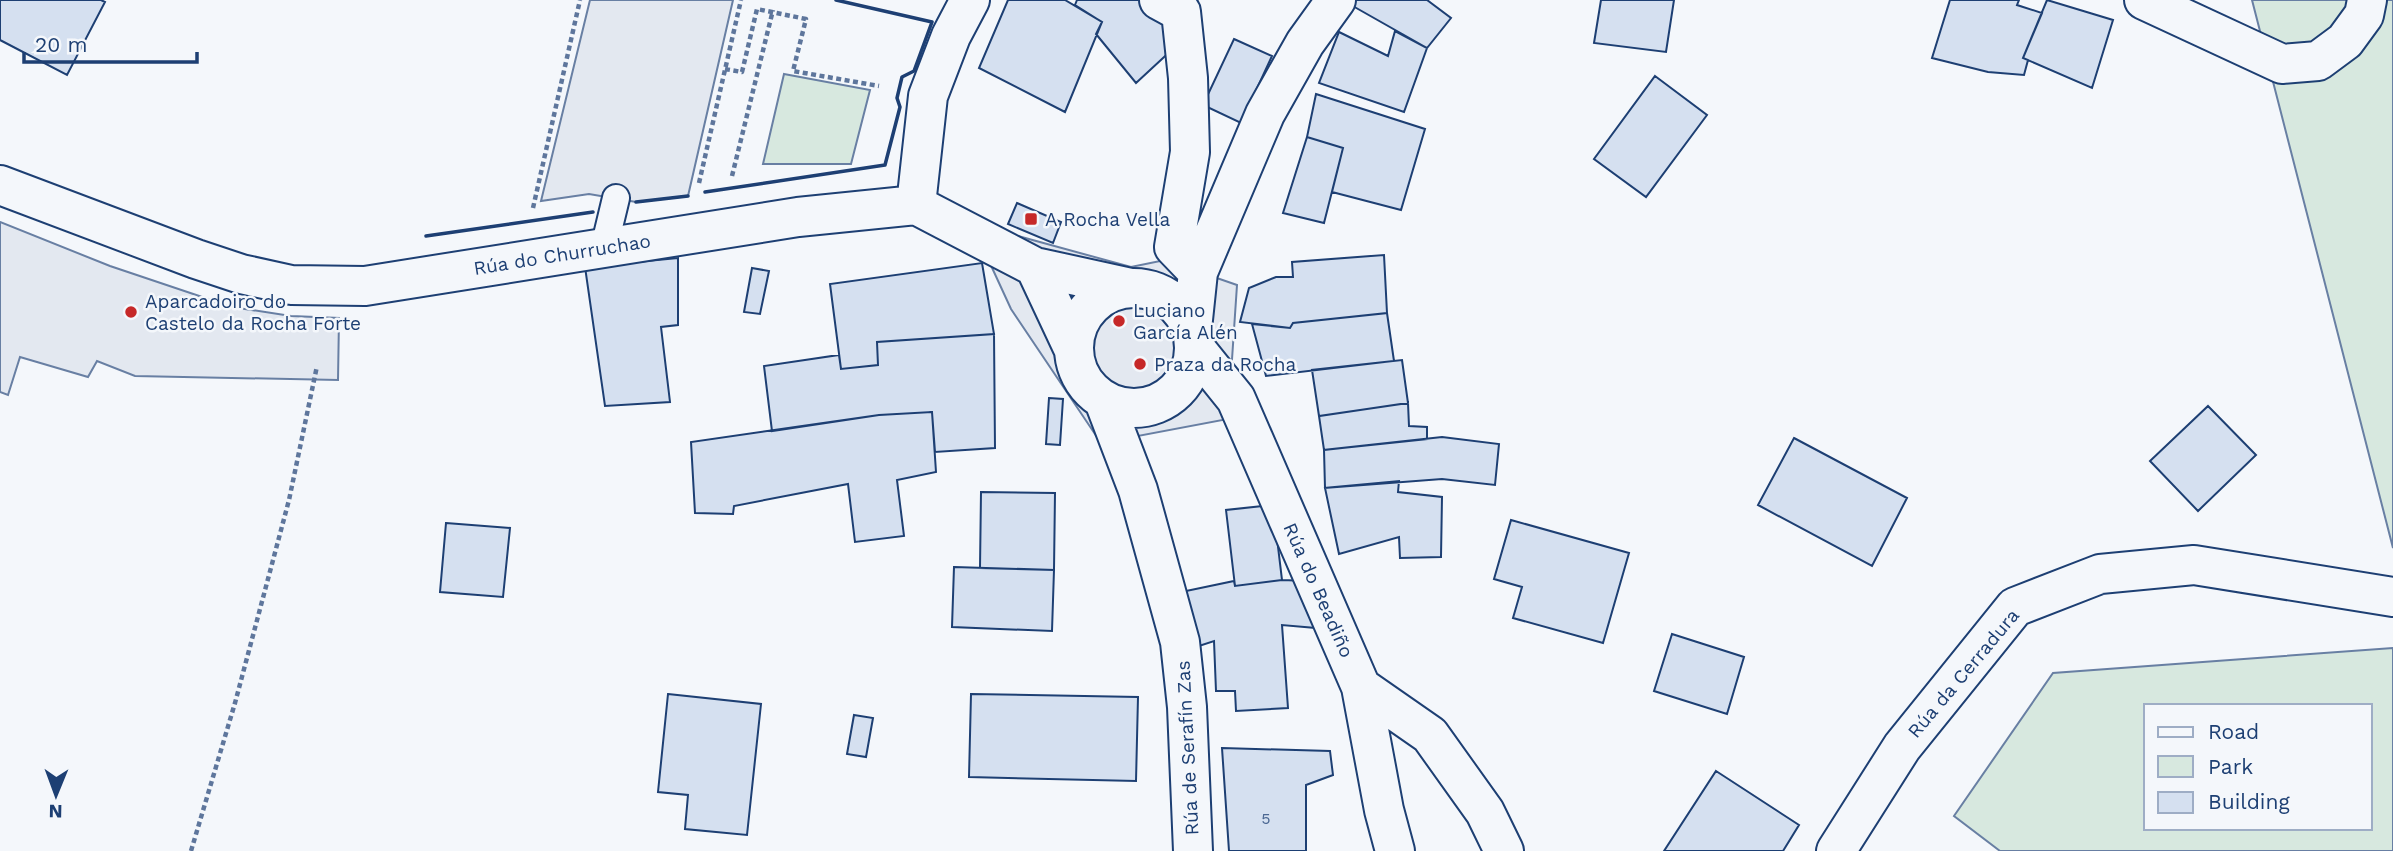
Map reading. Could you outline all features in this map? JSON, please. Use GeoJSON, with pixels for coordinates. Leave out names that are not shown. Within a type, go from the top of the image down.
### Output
{"type":"FeatureCollection","features":[{"type":"Feature","properties":{"kind":"street"},"geometry":{"type":"LineString","coordinates":[[970,0],[951,36],[928,96],[916,205],[1035,267],[1139,288],[1174,303],[1193,339]]}},
{"type":"Feature","properties":{"kind":"street"},"geometry":{"type":"LineString","coordinates":[[1159,0],[1181,12],[1188,78],[1190,152],[1174,247],[1198,272]]}},
{"type":"Feature","properties":{"kind":"street"},"geometry":{"type":"LineString","coordinates":[[1168,397],[1186,380],[1193,339],[1198,272],[1265,114],[1305,43],[1336,0]]}},
{"type":"Feature","properties":{"kind":"street"},"geometry":{"type":"LineString","coordinates":[[2144,0],[2282,64],[2318,61],[2346,41],[2364,15],[2367,0]]}},
{"type":"Feature","properties":{"kind":"street","name":"Rúa do Churruchao"},"geometry":{"type":"LineString","coordinates":[[0,185],[219,267],[291,285],[365,286],[798,217],[916,205]]}},
{"type":"Feature","properties":{"kind":"street"},"geometry":{"type":"LineString","coordinates":[[1035,267],[1073,348],[1082,379],[1104,401],[1138,489]]}},
{"type":"Feature","properties":{"kind":"street"},"geometry":{"type":"LineString","coordinates":[[1073,348],[1076,330],[1084,314],[1097,301],[1113,291],[1139,288],[1198,272]]}},
{"type":"Feature","properties":{"kind":"street","name":"Rúa do Beadiño"},"geometry":{"type":"LineString","coordinates":[[1193,339],[1236,399],[1361,687],[1384,810],[1395,851]]}},
{"type":"Feature","properties":{"kind":"street"},"geometry":{"type":"LineString","coordinates":[[1104,401],[1123,408],[1142,408],[1168,397],[1219,394],[1236,399]]}},
{"type":"Feature","properties":{"kind":"street","name":"Rúa de Serafín Zas"},"geometry":{"type":"LineString","coordinates":[[1168,397],[1152,426],[1138,489],[1181,642],[1187,707],[1193,851]]}},
{"type":"Feature","properties":{"kind":"street","name":"Rúa da Cerradura"},"geometry":{"type":"LineString","coordinates":[[1836,851],[1902,747],[2015,607],[2100,573],[2194,565],[2393,597]]}},
{"type":"Feature","properties":{"kind":"street"},"geometry":{"type":"LineString","coordinates":[[1361,687],[1430,735],[1485,812],[1504,851]]}},
{"type":"Feature","properties":{"kind":"lane"},"geometry":{"type":"LineString","coordinates":[[604,248],[615,202]]}},
{"type":"Feature","properties":{"kind":"path"},"geometry":{"type":"LineString","coordinates":[[580,0],[531,208],[615,202]]}},
{"type":"Feature","properties":{"kind":"path"},"geometry":{"type":"LineString","coordinates":[[698,189],[741,0]]}},
{"type":"Feature","properties":{"kind":"path"},"geometry":{"type":"LineString","coordinates":[[725,69],[742,72],[757,9],[773,10],[806,19],[793,71],[928,96]]}},
{"type":"Feature","properties":{"kind":"path"},"geometry":{"type":"LineString","coordinates":[[731,181],[773,10]]}},
{"type":"Feature","properties":{"kind":"path"},"geometry":{"type":"LineString","coordinates":[[700,180],[710,180]]}},
{"type":"Feature","properties":{"kind":"path"},"geometry":{"type":"LineString","coordinates":[[191,851],[235,703],[289,500],[317,366]]}},
{"type":"Feature","properties":{"kind":"green space"},"geometry":{"type":"Polygon","coordinates":[[[2252,0],[2393,0],[2393,548],[2252,0]]]}},
{"type":"Feature","properties":{"kind":"green space"},"geometry":{"type":"Polygon","coordinates":[[[784,74],[870,90],[851,164],[763,164],[784,74]]]}},
{"type":"Feature","properties":{"kind":"green space"},"geometry":{"type":"Polygon","coordinates":[[[2393,648],[2393,851],[2000,851],[1954,816],[2053,673],[2393,648]]]}},
{"type":"Feature","properties":{"kind":"shaded area"},"geometry":{"type":"Polygon","coordinates":[[[590,0],[733,0],[688,196],[636,202],[589,194],[541,201],[590,0]]]}},
{"type":"Feature","properties":{"kind":"shaded area","name":"Aparcadoiro do Castelo da Rocha Forte"},"geometry":{"type":"Polygon","coordinates":[[[0,222],[110,266],[232,307],[291,316],[339,318],[338,380],[135,376],[97,361],[88,377],[20,357],[8,395],[0,392],[0,222]]]}},
{"type":"Feature","properties":{"kind":"shaded area","name":"Praza da Rocha"},"geometry":{"type":"Polygon","coordinates":[[[1018,236],[1131,267],[1165,260],[1237,285],[1228,419],[1101,443],[1011,309],[988,259],[1018,236]]]}},
{"type":"Feature","properties":{"kind":"building"},"geometry":{"type":"Polygon","coordinates":[[[0,0],[105,2],[67,75],[0,40],[0,0]]]}},
{"type":"Feature","properties":{"kind":"building"},"geometry":{"type":"Polygon","coordinates":[[[1008,0],[1065,0],[1102,22],[1065,112],[979,68],[1008,0]]]}},
{"type":"Feature","properties":{"kind":"building"},"geometry":{"type":"Polygon","coordinates":[[[1077,0],[1148,0],[1162,18],[1176,46],[1136,83],[1096,34],[1102,22],[1075,5],[1077,0]]]}},
{"type":"Feature","properties":{"kind":"building"},"geometry":{"type":"Polygon","coordinates":[[[1354,0],[1427,0],[1451,18],[1427,48],[1351,5],[1354,0]]]}},
{"type":"Feature","properties":{"kind":"building"},"geometry":{"type":"Polygon","coordinates":[[[1601,0],[1674,0],[1666,52],[1594,43],[1601,0]]]}},
{"type":"Feature","properties":{"kind":"building"},"geometry":{"type":"Polygon","coordinates":[[[1950,0],[2019,0],[2017,5],[2042,13],[2023,58],[2028,60],[2024,75],[1988,72],[1932,58],[1950,0]]]}},
{"type":"Feature","properties":{"kind":"building"},"geometry":{"type":"Polygon","coordinates":[[[2047,0],[2113,20],[2092,88],[2023,58],[2047,0]]]}},
{"type":"Feature","properties":{"kind":"building"},"geometry":{"type":"Polygon","coordinates":[[[1395,31],[1427,48],[1404,112],[1319,83],[1339,32],[1388,56],[1395,31]]]}},
{"type":"Feature","properties":{"kind":"building"},"geometry":{"type":"Polygon","coordinates":[[[1234,39],[1272,56],[1241,123],[1203,105],[1234,39]]]}},
{"type":"Feature","properties":{"kind":"building"},"geometry":{"type":"Polygon","coordinates":[[[1655,76],[1707,115],[1646,197],[1594,159],[1655,76]]]}},
{"type":"Feature","properties":{"kind":"building"},"geometry":{"type":"Polygon","coordinates":[[[1316,94],[1425,129],[1401,210],[1332,192],[1343,148],[1307,137],[1316,94]]]}},
{"type":"Feature","properties":{"kind":"building"},"geometry":{"type":"Polygon","coordinates":[[[1307,137],[1343,148],[1324,223],[1283,213],[1307,137]]]}},
{"type":"Feature","properties":{"kind":"building"},"geometry":{"type":"Polygon","coordinates":[[[1017,203],[1061,222],[1053,243],[1008,224],[1017,203]]]}},
{"type":"Feature","properties":{"kind":"building"},"geometry":{"type":"Polygon","coordinates":[[[1384,255],[1387,313],[1293,323],[1290,328],[1240,322],[1249,288],[1276,277],[1293,277],[1292,262],[1384,255]]]}},
{"type":"Feature","properties":{"kind":"building"},"geometry":{"type":"Polygon","coordinates":[[[678,258],[678,325],[661,327],[670,402],[605,406],[585,267],[678,258]]]}},
{"type":"Feature","properties":{"kind":"building"},"geometry":{"type":"Polygon","coordinates":[[[982,263],[994,334],[877,342],[878,365],[841,369],[830,284],[982,263]]]}},
{"type":"Feature","properties":{"kind":"building"},"geometry":{"type":"Polygon","coordinates":[[[752,268],[769,271],[760,314],[744,312],[752,268]]]}},
{"type":"Feature","properties":{"kind":"building"},"geometry":{"type":"Polygon","coordinates":[[[1387,313],[1394,361],[1266,376],[1252,324],[1290,328],[1293,323],[1387,313]]]}},
{"type":"Feature","properties":{"kind":"building"},"geometry":{"type":"Polygon","coordinates":[[[994,334],[995,448],[935,452],[932,412],[879,415],[772,431],[764,366],[839,355],[841,369],[878,365],[877,342],[994,334]]]}},
{"type":"Feature","properties":{"kind":"building"},"geometry":{"type":"Polygon","coordinates":[[[1402,360],[1408,403],[1319,416],[1312,370],[1402,360]]]}},
{"type":"Feature","properties":{"kind":"building"},"geometry":{"type":"Polygon","coordinates":[[[1049,398],[1063,399],[1060,445],[1046,444],[1049,398]]]}},
{"type":"Feature","properties":{"kind":"building"},"geometry":{"type":"Polygon","coordinates":[[[1408,403],[1409,426],[1427,427],[1427,439],[1324,450],[1319,416],[1408,403]]]}},
{"type":"Feature","properties":{"kind":"building"},"geometry":{"type":"Polygon","coordinates":[[[2208,406],[2256,455],[2198,511],[2150,461],[2208,406]]]}},
{"type":"Feature","properties":{"kind":"building"},"geometry":{"type":"Polygon","coordinates":[[[932,412],[936,472],[897,480],[904,536],[855,542],[848,484],[734,506],[733,514],[695,513],[691,442],[879,415],[932,412]]]}},
{"type":"Feature","properties":{"kind":"building"},"geometry":{"type":"Polygon","coordinates":[[[1442,437],[1499,444],[1495,485],[1442,479],[1325,488],[1324,450],[1442,437]]]}},
{"type":"Feature","properties":{"kind":"building"},"geometry":{"type":"Polygon","coordinates":[[[1794,438],[1907,498],[1872,566],[1758,505],[1794,438]]]}},
{"type":"Feature","properties":{"kind":"building"},"geometry":{"type":"Polygon","coordinates":[[[1399,481],[1398,492],[1442,497],[1441,557],[1400,558],[1399,537],[1339,554],[1325,488],[1399,481]]]}},
{"type":"Feature","properties":{"kind":"building"},"geometry":{"type":"Polygon","coordinates":[[[981,492],[1055,493],[1054,570],[980,568],[981,492]]]}},
{"type":"Feature","properties":{"kind":"building"},"geometry":{"type":"Polygon","coordinates":[[[1273,505],[1282,580],[1235,586],[1226,510],[1273,505]]]}},
{"type":"Feature","properties":{"kind":"building"},"geometry":{"type":"Polygon","coordinates":[[[1511,520],[1629,553],[1603,643],[1513,618],[1522,587],[1494,579],[1511,520]]]}},
{"type":"Feature","properties":{"kind":"building"},"geometry":{"type":"Polygon","coordinates":[[[446,523],[510,528],[503,597],[440,592],[446,523]]]}},
{"type":"Feature","properties":{"kind":"building"},"geometry":{"type":"Polygon","coordinates":[[[954,567],[1054,570],[1052,631],[952,627],[954,567]]]}},
{"type":"Feature","properties":{"kind":"building"},"geometry":{"type":"Polygon","coordinates":[[[1282,580],[1308,581],[1328,629],[1282,625],[1288,708],[1236,711],[1235,691],[1216,691],[1214,641],[1199,646],[1186,591],[1234,581],[1235,586],[1282,580]]]}},
{"type":"Feature","properties":{"kind":"building"},"geometry":{"type":"Polygon","coordinates":[[[1672,634],[1744,657],[1727,714],[1654,691],[1672,634]]]}},
{"type":"Feature","properties":{"kind":"building"},"geometry":{"type":"Polygon","coordinates":[[[668,694],[761,704],[747,835],[685,829],[688,795],[658,792],[668,694]]]}},
{"type":"Feature","properties":{"kind":"building"},"geometry":{"type":"Polygon","coordinates":[[[971,694],[1138,697],[1136,781],[969,777],[971,694]]]}},
{"type":"Feature","properties":{"kind":"building"},"geometry":{"type":"Polygon","coordinates":[[[854,715],[873,718],[866,757],[847,754],[854,715]]]}},
{"type":"Feature","properties":{"kind":"building"},"geometry":{"type":"Polygon","coordinates":[[[1222,748],[1330,751],[1333,775],[1306,785],[1306,851],[1229,851],[1222,748]]]}},
{"type":"Feature","properties":{"kind":"building"},"geometry":{"type":"Polygon","coordinates":[[[1716,771],[1799,825],[1783,851],[1664,851],[1716,771]]]}},
{"type":"Feature","properties":{"kind":"wall"},"geometry":{"type":"LineString","coordinates":[[705,192],[885,165],[900,107],[897,98],[902,77],[914,71],[932,22],[836,0]]}},
{"type":"Feature","properties":{"kind":"wall"},"geometry":{"type":"LineString","coordinates":[[636,202],[688,196]]}},
{"type":"Feature","properties":{"kind":"wall"},"geometry":{"type":"LineString","coordinates":[[426,236],[593,212]]}},
{"type":"Feature","properties":{"kind":"place","name":"A Rocha Vella"},"geometry":{"type":"Point","coordinates":[1031,219]}},
{"type":"Feature","properties":{"kind":"place","name":"Aparcadoiro do Castelo da Rocha Forte"},"geometry":{"type":"Point","coordinates":[131,312]}},
{"type":"Feature","properties":{"kind":"place","name":"Luciano García Alén"},"geometry":{"type":"Point","coordinates":[1119,321]}},
{"type":"Feature","properties":{"kind":"place","name":"Praza da Rocha"},"geometry":{"type":"Point","coordinates":[1140,364]}}]}
